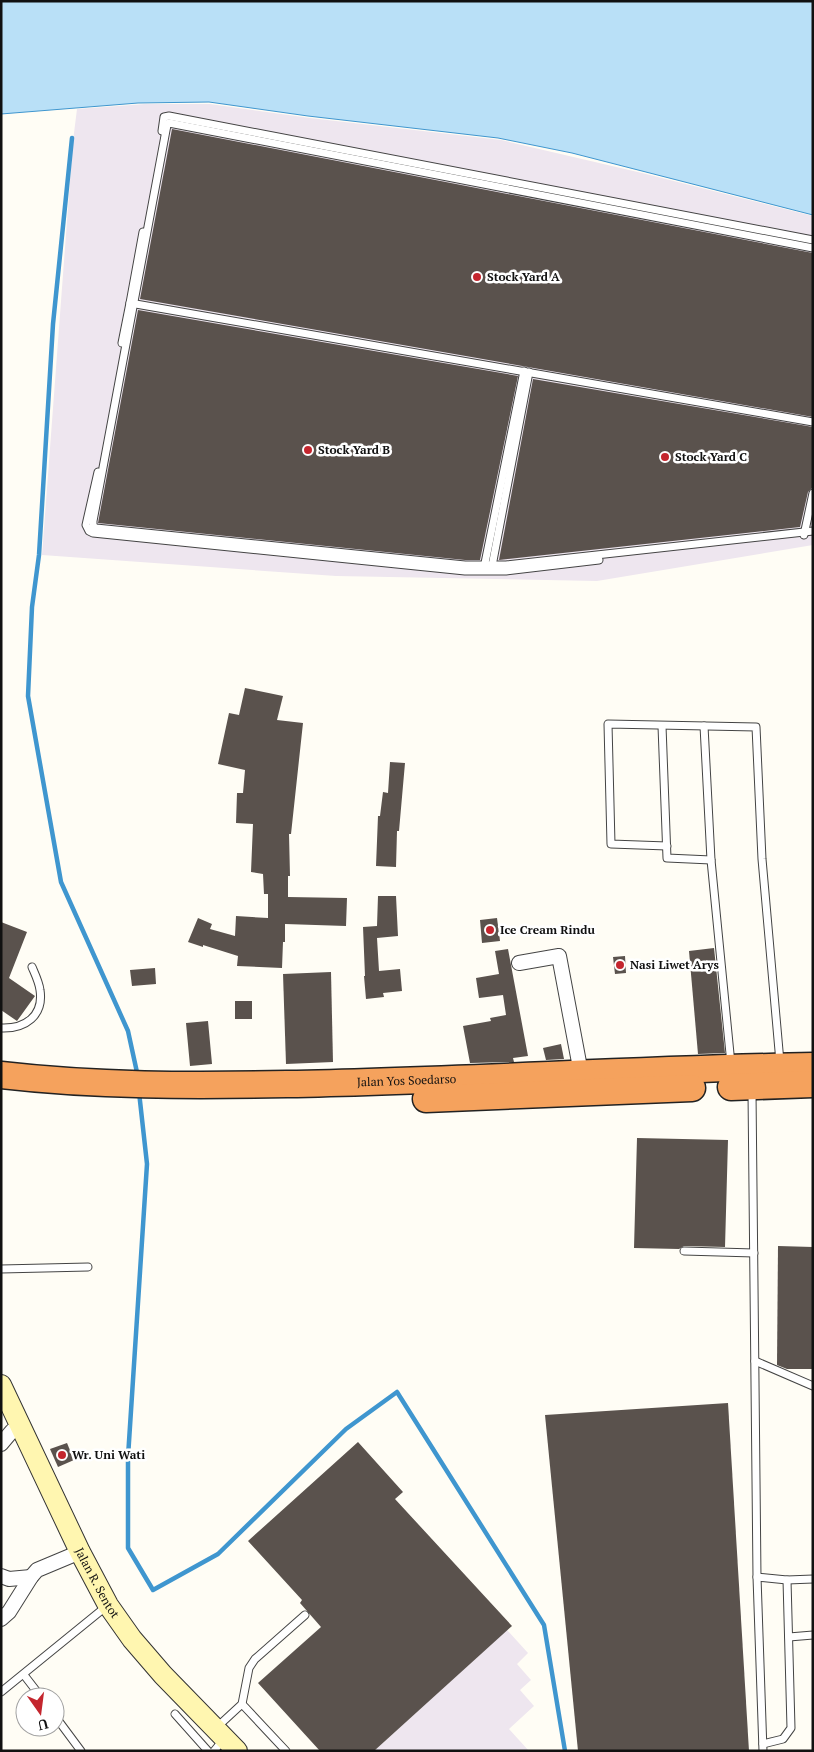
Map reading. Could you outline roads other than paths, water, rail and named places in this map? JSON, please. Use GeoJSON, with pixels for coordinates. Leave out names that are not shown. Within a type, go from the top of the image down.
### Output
{"type":"FeatureCollection","features":[{"type":"Feature","properties":{"kind":"highway","name":"Jalan Yos Soedarso"},"geometry":{"type":"LineString","coordinates":[[1,1075],[95,1090],[174,1093],[261,1102],[583,1083],[739,1081],[782,1076],[813,1066]]}},
{"type":"Feature","properties":{"kind":"highway","name":"Jalan Yos Soedarso"},"geometry":{"type":"LineString","coordinates":[[782,1076],[813,1084]]}},
{"type":"Feature","properties":{"kind":"highway","name":"Jalan Yos Soedarso"},"geometry":{"type":"LineString","coordinates":[[174,1093],[349,1077],[448,1090]]}},
{"type":"Feature","properties":{"kind":"highway","name":"Jalan Yos Soedarso"},"geometry":{"type":"LineString","coordinates":[[1,1092],[35,1096],[95,1090]]}},
{"type":"Feature","properties":{"kind":"street"},"geometry":{"type":"LineString","coordinates":[[519,963],[559,956],[583,1083]]}},
{"type":"Feature","properties":{"kind":"street","name":"Jalan R. Sentot"},"geometry":{"type":"LineString","coordinates":[[1,1385],[80,1552],[108,1605],[132,1639],[223,1742]]}},
{"type":"Feature","properties":{"kind":"street"},"geometry":{"type":"LineString","coordinates":[[1,1444],[12,1431],[21,1427]]}},
{"type":"Feature","properties":{"kind":"street"},"geometry":{"type":"LineString","coordinates":[[1,1619],[18,1601],[31,1577],[40,1568],[80,1552]]}},
{"type":"Feature","properties":{"kind":"street"},"geometry":{"type":"LineString","coordinates":[[4,1578],[31,1577]]}},
{"type":"Feature","properties":{"kind":"lane"},"geometry":{"type":"LineString","coordinates":[[132,306],[164,117],[169,116],[813,240]]}},
{"type":"Feature","properties":{"kind":"lane"},"geometry":{"type":"LineString","coordinates":[[813,248],[172,122],[167,125],[132,306],[93,526],[96,528],[487,567],[506,571],[810,531],[813,493]]}},
{"type":"Feature","properties":{"kind":"lane"},"geometry":{"type":"LineString","coordinates":[[132,306],[813,424]]}},
{"type":"Feature","properties":{"kind":"lane"},"geometry":{"type":"LineString","coordinates":[[487,567],[526,373]]}},
{"type":"Feature","properties":{"kind":"lane"},"geometry":{"type":"LineString","coordinates":[[667,846],[611,844],[608,724],[756,727],[762,859],[782,1076]]}},
{"type":"Feature","properties":{"kind":"lane"},"geometry":{"type":"LineString","coordinates":[[662,726],[667,858],[711,860]]}},
{"type":"Feature","properties":{"kind":"lane"},"geometry":{"type":"LineString","coordinates":[[704,726],[711,860],[739,1081],[754,1253],[758,1577],[763,1748],[783,1739],[791,1728],[787,1580]]}},
{"type":"Feature","properties":{"kind":"lane"},"geometry":{"type":"LineString","coordinates":[[1,1028],[14,1028],[28,1023],[37,1011],[41,999],[40,990],[32,967]]}},
{"type":"Feature","properties":{"kind":"lane"},"geometry":{"type":"LineString","coordinates":[[684,1251],[754,1253]]}},
{"type":"Feature","properties":{"kind":"lane"},"geometry":{"type":"LineString","coordinates":[[1,1269],[88,1268]]}},
{"type":"Feature","properties":{"kind":"lane"},"geometry":{"type":"LineString","coordinates":[[755,1361],[813,1386]]}},
{"type":"Feature","properties":{"kind":"lane"},"geometry":{"type":"LineString","coordinates":[[758,1577],[787,1580],[813,1579]]}},
{"type":"Feature","properties":{"kind":"lane"},"geometry":{"type":"LineString","coordinates":[[1,1692],[108,1605]]}},
{"type":"Feature","properties":{"kind":"lane"},"geometry":{"type":"LineString","coordinates":[[223,1742],[242,1704],[248,1668],[255,1659],[305,1615]]}},
{"type":"Feature","properties":{"kind":"lane"},"geometry":{"type":"LineString","coordinates":[[789,1637],[813,1635]]}},
{"type":"Feature","properties":{"kind":"lane"},"geometry":{"type":"LineString","coordinates":[[24,1675],[33,1687]]}},
{"type":"Feature","properties":{"kind":"lane"},"geometry":{"type":"LineString","coordinates":[[242,1704],[286,1751]]}},
{"type":"Feature","properties":{"kind":"lane"},"geometry":{"type":"LineString","coordinates":[[175,1714],[208,1751]]}},
{"type":"Feature","properties":{"kind":"lane"},"geometry":{"type":"LineString","coordinates":[[65,1729],[81,1751]]}},
{"type":"Feature","properties":{"kind":"water"},"geometry":{"type":"Polygon","coordinates":[[[1,1],[813,1],[813,215],[572,153],[498,138],[308,116],[209,102],[138,103],[1,114],[1,1]]]}},
{"type":"Feature","properties":{"kind":"waterway"},"geometry":{"type":"LineString","coordinates":[[72,138],[53,324],[39,555],[32,607],[28,696],[61,882],[128,1031],[138,1077]]}},
{"type":"Feature","properties":{"kind":"waterway"},"geometry":{"type":"LineString","coordinates":[[139,1092],[147,1164],[128,1457],[128,1548],[153,1590],[218,1554],[346,1429],[397,1392],[544,1625],[565,1751]]}},
{"type":"Feature","properties":{"kind":"place","name":"Stock Yard A"},"geometry":{"type":"Point","coordinates":[477,277]}},
{"type":"Feature","properties":{"kind":"place","name":"Stock Yard B"},"geometry":{"type":"Point","coordinates":[308,450]}},
{"type":"Feature","properties":{"kind":"place","name":"Stock Yard C"},"geometry":{"type":"Point","coordinates":[665,457]}},
{"type":"Feature","properties":{"kind":"place","name":"Ice Cream Rindu"},"geometry":{"type":"Point","coordinates":[490,930]}},
{"type":"Feature","properties":{"kind":"place","name":"Nasi Liwet Arys"},"geometry":{"type":"Point","coordinates":[620,965]}},
{"type":"Feature","properties":{"kind":"place","name":"Wr. Uni Wati"},"geometry":{"type":"Point","coordinates":[62,1455]}}]}
